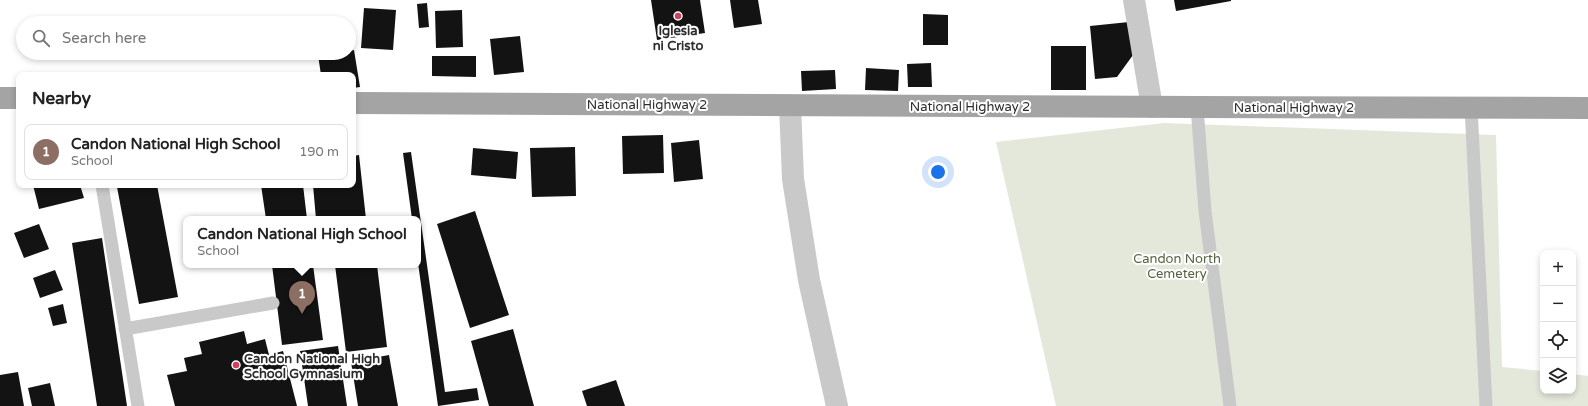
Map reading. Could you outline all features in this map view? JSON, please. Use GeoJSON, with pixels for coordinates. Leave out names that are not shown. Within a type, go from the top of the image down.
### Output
{"type":"FeatureCollection","features":[{"type":"Feature","properties":{"kind":"main road"},"geometry":{"type":"LineString","coordinates":[[0,98],[16,98]]}},
{"type":"Feature","properties":{"kind":"main road","name":"National Highway 2"},"geometry":{"type":"LineString","coordinates":[[356,103],[1197,108],[1588,108]]}},
{"type":"Feature","properties":{"kind":"street"},"geometry":{"type":"LineString","coordinates":[[1134,0],[1152,107]]}},
{"type":"Feature","properties":{"kind":"street"},"geometry":{"type":"LineString","coordinates":[[790,105],[794,186],[811,287],[837,406]]}},
{"type":"Feature","properties":{"kind":"lane"},"geometry":{"type":"LineString","coordinates":[[1197,108],[1205,211],[1230,406]]}},
{"type":"Feature","properties":{"kind":"lane"},"geometry":{"type":"LineString","coordinates":[[1471,108],[1486,406]]}},
{"type":"Feature","properties":{"kind":"lane"},"geometry":{"type":"LineString","coordinates":[[102,188],[138,406]]}},
{"type":"Feature","properties":{"kind":"lane"},"geometry":{"type":"LineString","coordinates":[[126,329],[273,303]]}},
{"type":"Feature","properties":{"kind":"green space","name":"Candon North Cemetery"},"geometry":{"type":"Polygon","coordinates":[[[1164,123],[1496,135],[1502,367],[1540,371],[1540,394],[1576,394],[1576,374],[1588,376],[1588,406],[1056,406],[996,142],[1164,123]]]}},
{"type":"Feature","properties":{"kind":"building","name":"Iglesia ni Cristo"},"geometry":{"type":"Polygon","coordinates":[[[651,0],[700,0],[705,33],[657,40],[651,0]]]}},
{"type":"Feature","properties":{"kind":"building"},"geometry":{"type":"Polygon","coordinates":[[[730,0],[758,0],[762,24],[734,28],[730,0]]]}},
{"type":"Feature","properties":{"kind":"building"},"geometry":{"type":"Polygon","coordinates":[[[1174,0],[1231,0],[1231,1],[1176,11],[1174,0]]]}},
{"type":"Feature","properties":{"kind":"building"},"geometry":{"type":"Polygon","coordinates":[[[427,3],[429,27],[419,28],[417,4],[427,3]]]}},
{"type":"Feature","properties":{"kind":"building"},"geometry":{"type":"Polygon","coordinates":[[[364,8],[396,10],[393,50],[361,48],[364,8]]]}},
{"type":"Feature","properties":{"kind":"building"},"geometry":{"type":"Polygon","coordinates":[[[462,10],[463,47],[436,48],[435,11],[462,10]]]}},
{"type":"Feature","properties":{"kind":"building"},"geometry":{"type":"Polygon","coordinates":[[[923,14],[948,15],[948,45],[923,45],[923,14]]]}},
{"type":"Feature","properties":{"kind":"building"},"geometry":{"type":"Polygon","coordinates":[[[1129,22],[1133,55],[1117,77],[1095,79],[1090,26],[1129,22]]]}},
{"type":"Feature","properties":{"kind":"building"},"geometry":{"type":"Polygon","coordinates":[[[520,36],[524,72],[494,75],[490,39],[520,36]]]}},
{"type":"Feature","properties":{"kind":"building"},"geometry":{"type":"Polygon","coordinates":[[[1051,46],[1086,46],[1086,90],[1051,90],[1051,46]]]}},
{"type":"Feature","properties":{"kind":"building"},"geometry":{"type":"Polygon","coordinates":[[[432,56],[476,56],[476,77],[432,76],[432,56]]]}},
{"type":"Feature","properties":{"kind":"building"},"geometry":{"type":"Polygon","coordinates":[[[319,60],[356,60],[360,87],[356,88],[356,72],[321,72],[319,60]]]}},
{"type":"Feature","properties":{"kind":"building"},"geometry":{"type":"Polygon","coordinates":[[[931,63],[932,87],[908,87],[907,64],[931,63]]]}},
{"type":"Feature","properties":{"kind":"building"},"geometry":{"type":"Polygon","coordinates":[[[866,68],[899,70],[898,91],[865,90],[866,68]]]}},
{"type":"Feature","properties":{"kind":"building"},"geometry":{"type":"Polygon","coordinates":[[[835,70],[836,89],[802,91],[801,71],[835,70]]]}},
{"type":"Feature","properties":{"kind":"building"},"geometry":{"type":"Polygon","coordinates":[[[663,135],[664,173],[623,174],[622,136],[663,135]]]}},
{"type":"Feature","properties":{"kind":"building"},"geometry":{"type":"Polygon","coordinates":[[[699,140],[703,179],[674,182],[671,143],[699,140]]]}},
{"type":"Feature","properties":{"kind":"building"},"geometry":{"type":"Polygon","coordinates":[[[575,147],[576,196],[532,197],[530,148],[575,147]]]}},
{"type":"Feature","properties":{"kind":"building"},"geometry":{"type":"Polygon","coordinates":[[[473,148],[518,152],[516,179],[471,175],[473,148]]]}},
{"type":"Feature","properties":{"kind":"building"},"geometry":{"type":"Polygon","coordinates":[[[411,152],[420,216],[412,216],[403,153],[411,152]]]}},
{"type":"Feature","properties":{"kind":"building"},"geometry":{"type":"Polygon","coordinates":[[[359,155],[366,216],[316,216],[313,188],[356,188],[356,156],[359,155]]]}},
{"type":"Feature","properties":{"kind":"building"},"geometry":{"type":"Polygon","coordinates":[[[34,188],[81,188],[84,198],[39,209],[34,188]]]}},
{"type":"Feature","properties":{"kind":"building"},"geometry":{"type":"Polygon","coordinates":[[[117,188],[158,188],[178,297],[139,304],[117,188]]]}},
{"type":"Feature","properties":{"kind":"building"},"geometry":{"type":"Polygon","coordinates":[[[261,188],[303,188],[307,216],[266,216],[261,188]]]}},
{"type":"Feature","properties":{"kind":"building"},"geometry":{"type":"Polygon","coordinates":[[[475,211],[509,315],[470,328],[437,224],[475,211]]]}},
{"type":"Feature","properties":{"kind":"building"},"geometry":{"type":"Polygon","coordinates":[[[421,223],[445,392],[477,388],[479,400],[438,406],[419,268],[421,268],[421,223]]]}},
{"type":"Feature","properties":{"kind":"building"},"geometry":{"type":"Polygon","coordinates":[[[39,224],[49,249],[24,258],[14,233],[39,224]]]}},
{"type":"Feature","properties":{"kind":"building"},"geometry":{"type":"Polygon","coordinates":[[[102,238],[127,406],[97,406],[72,243],[102,238]]]}},
{"type":"Feature","properties":{"kind":"building"},"geometry":{"type":"Polygon","coordinates":[[[272,268],[313,268],[323,340],[282,345],[272,268]]]}},
{"type":"Feature","properties":{"kind":"building"},"geometry":{"type":"Polygon","coordinates":[[[335,268],[377,268],[387,347],[346,352],[335,268]]]}},
{"type":"Feature","properties":{"kind":"building"},"geometry":{"type":"Polygon","coordinates":[[[55,270],[63,290],[40,298],[33,278],[55,270]]]}},
{"type":"Feature","properties":{"kind":"building"},"geometry":{"type":"Polygon","coordinates":[[[63,304],[67,323],[53,326],[48,308],[63,304]]]}},
{"type":"Feature","properties":{"kind":"building"},"geometry":{"type":"Polygon","coordinates":[[[513,329],[534,406],[489,406],[471,341],[513,329]]]}},
{"type":"Feature","properties":{"kind":"building","name":"Candon National High School Gymnasium"},"geometry":{"type":"Polygon","coordinates":[[[244,331],[247,344],[265,339],[269,355],[283,351],[297,406],[175,406],[167,375],[187,371],[184,358],[202,354],[199,342],[244,331]]]}},
{"type":"Feature","properties":{"kind":"building"},"geometry":{"type":"Polygon","coordinates":[[[338,346],[347,406],[308,406],[300,351],[338,346]]]}},
{"type":"Feature","properties":{"kind":"building"},"geometry":{"type":"Polygon","coordinates":[[[389,355],[398,406],[358,406],[351,362],[389,355]]]}},
{"type":"Feature","properties":{"kind":"building"},"geometry":{"type":"Polygon","coordinates":[[[18,372],[24,406],[0,406],[0,375],[18,372]]]}},
{"type":"Feature","properties":{"kind":"building"},"geometry":{"type":"Polygon","coordinates":[[[616,380],[625,406],[587,406],[582,391],[616,380]]]}},
{"type":"Feature","properties":{"kind":"building"},"geometry":{"type":"Polygon","coordinates":[[[50,383],[55,406],[32,406],[28,388],[50,383]]]}},
{"type":"Feature","properties":{"kind":"place","name":"Iglesia ni Cristo"},"geometry":{"type":"Point","coordinates":[678,16]}},
{"type":"Feature","properties":{"kind":"place","name":"Candon National High School"},"geometry":{"type":"Point","coordinates":[302,314]}},
{"type":"Feature","properties":{"kind":"place","name":"Candon National High School Gymnasium"},"geometry":{"type":"Point","coordinates":[236,365]}}]}
